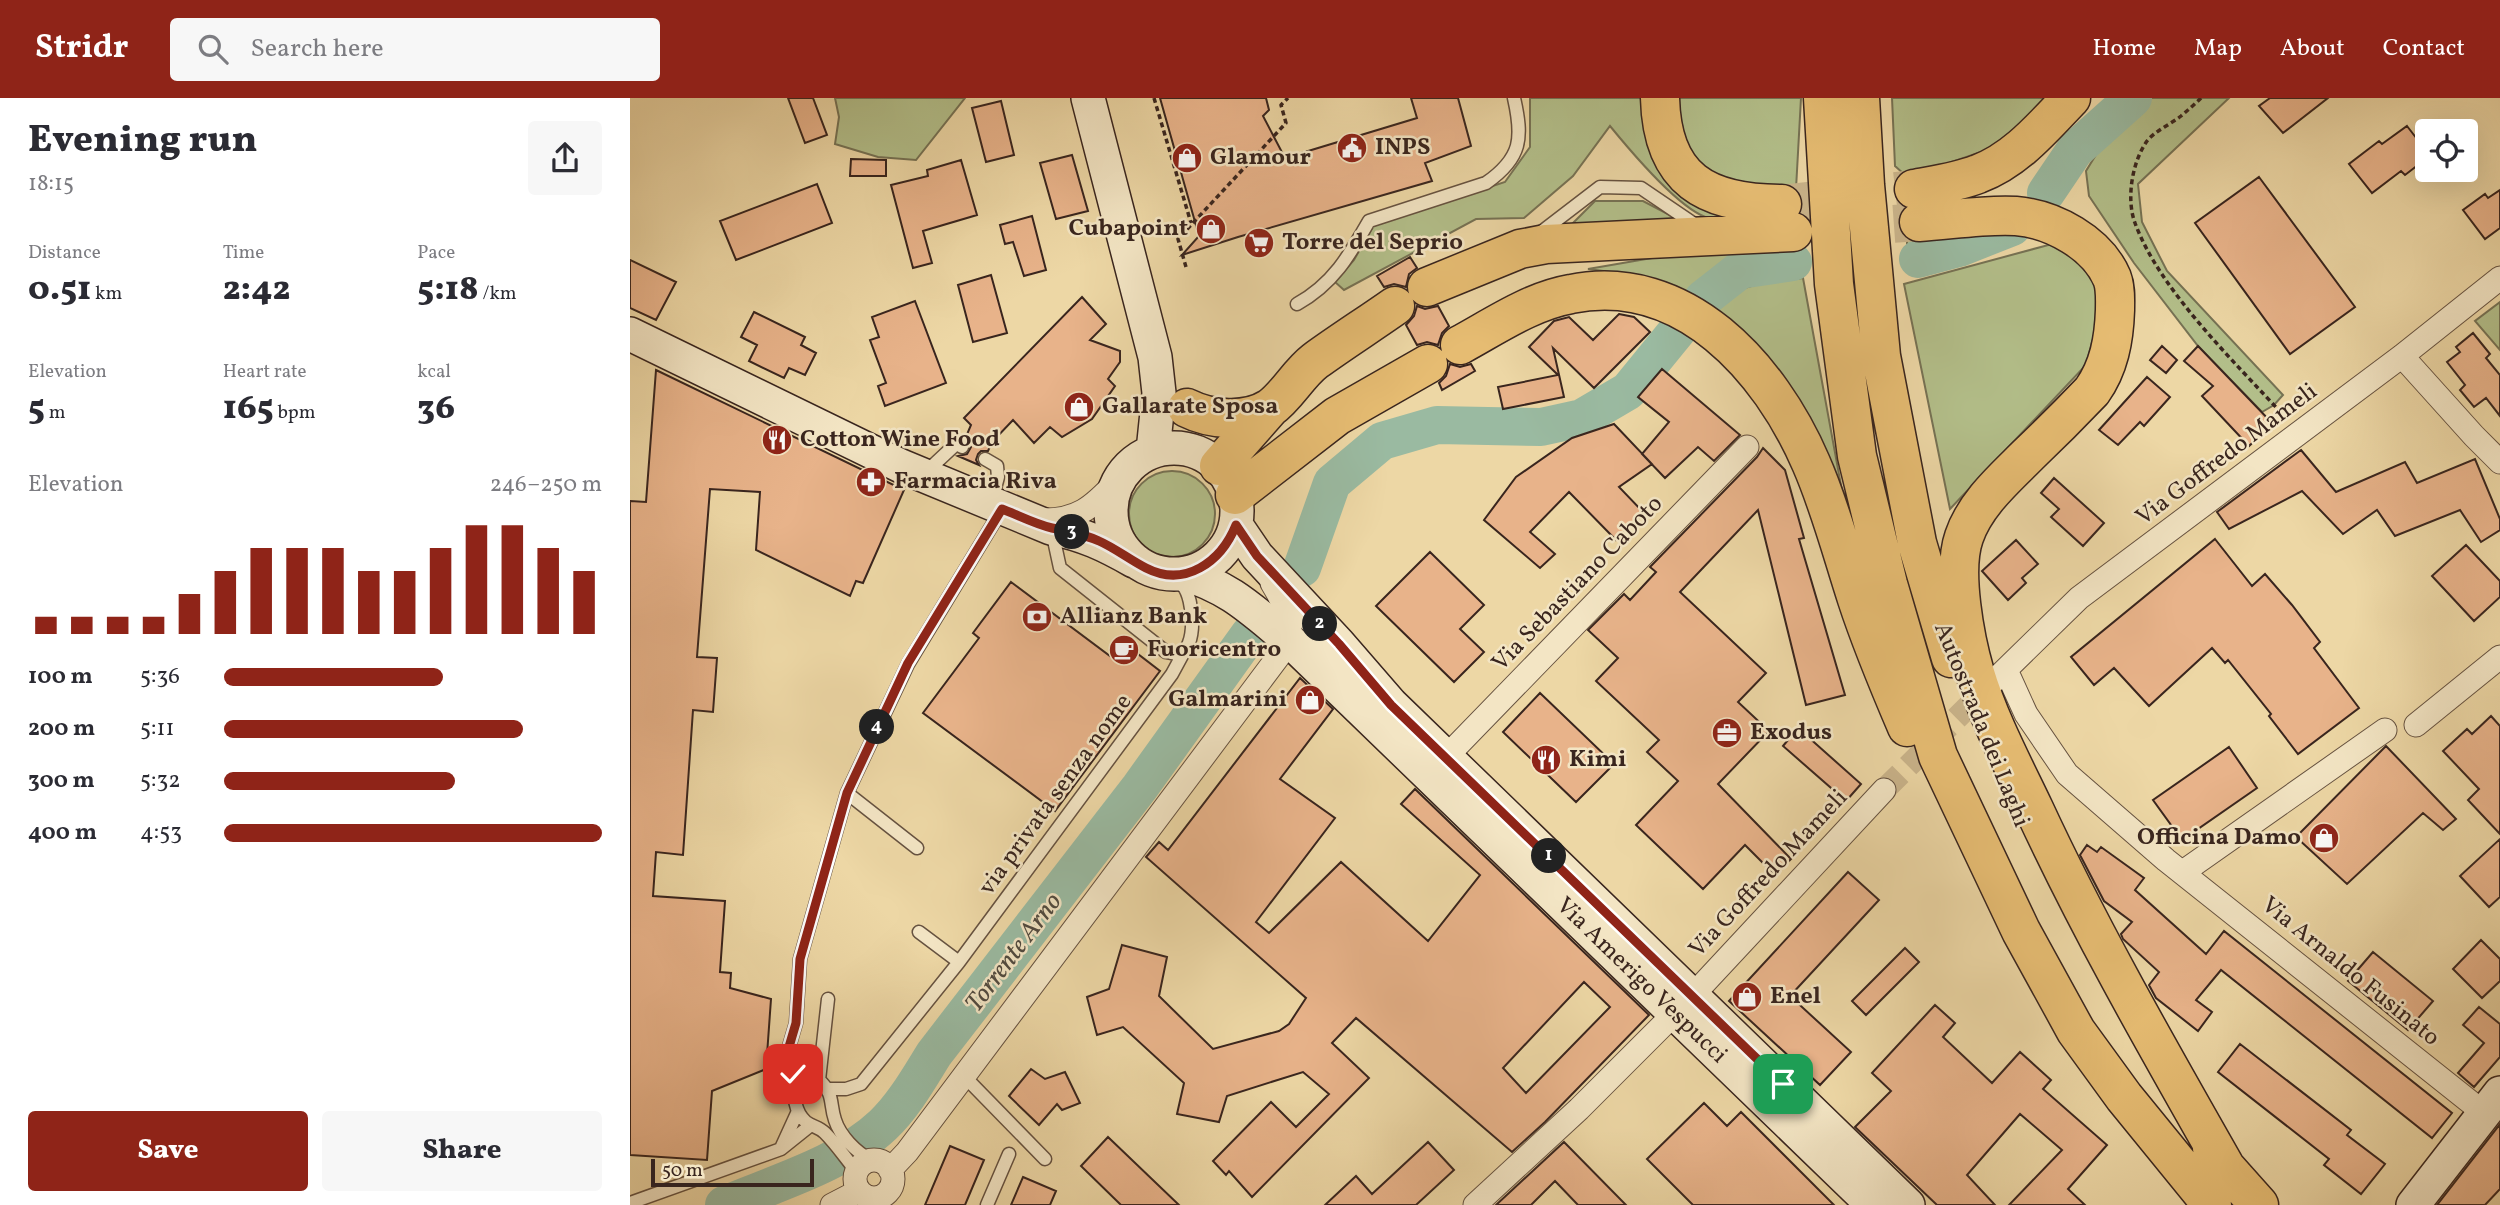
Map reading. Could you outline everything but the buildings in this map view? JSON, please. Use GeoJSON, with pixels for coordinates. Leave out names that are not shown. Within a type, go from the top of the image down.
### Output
{"type":"FeatureCollection","features":[{"type":"Feature","properties":{"kind":"highway"},"geometry":{"type":"LineString","coordinates":[[1427,287],[1520,249],[1546,244],[1712,235],[1787,218],[1706,191],[1689,178],[1675,160],[1665,139],[1660,98]]}},
{"type":"Feature","properties":{"kind":"highway","name":"Autostrada dei Laghi"},"geometry":{"type":"LineString","coordinates":[[1823,98],[1834,284],[1857,456],[1871,520],[1938,756],[2021,931],[2076,1031],[2124,1097],[2212,1205]]}},
{"type":"Feature","properties":{"kind":"highway","name":"Autostrada dei Laghi"},"geometry":{"type":"LineString","coordinates":[[1860,98],[1881,356],[1917,543],[1942,631],[1965,696],[2027,841],[2110,1001],[2226,1168],[2259,1205]]}},
{"type":"Feature","properties":{"kind":"highway"},"geometry":{"type":"LineString","coordinates":[[2071,98],[2020,149],[1999,164],[1916,206],[2041,221],[2073,236],[2085,245],[2105,267],[2112,279],[2115,296],[2114,331],[2102,377],[2092,391],[1988,496],[1973,516],[1964,537],[1959,560],[1962,606],[1975,673],[2001,739],[2040,824],[2134,1007],[2226,1168]]}},
{"type":"Feature","properties":{"kind":"highway"},"geometry":{"type":"LineString","coordinates":[[1460,345],[1524,310],[1550,300],[1568,294],[1611,290],[1650,297],[1688,313],[1707,324],[1742,356],[1782,404],[1811,463],[1825,497],[1857,601],[1934,789],[2021,931]]}},
{"type":"Feature","properties":{"kind":"highway"},"geometry":{"type":"LineString","coordinates":[[1230,495],[1270,408],[1312,363],[1395,306]]}},
{"type":"Feature","properties":{"kind":"highway"},"geometry":{"type":"LineString","coordinates":[[1230,495],[1337,416],[1428,364]]}},
{"type":"Feature","properties":{"kind":"highway"},"geometry":{"type":"LineString","coordinates":[[1187,408],[1200,414],[1243,418],[1270,408]]}},
{"type":"Feature","properties":{"kind":"main road"},"geometry":{"type":"LineString","coordinates":[[1088,98],[1155,357],[1159,393],[1153,451]]}},
{"type":"Feature","properties":{"kind":"main road","name":"Via Amerigo Vespucci"},"geometry":{"type":"LineString","coordinates":[[630,334],[923,475],[1018,515],[1099,541],[1161,569],[1217,584],[1236,596],[1290,641],[1684,1004],[1908,1205]]}},
{"type":"Feature","properties":{"kind":"main road","name":"Via Amerigo Vespucci"},"geometry":{"type":"LineString","coordinates":[[1155,357],[1187,408],[1257,556],[1339,644],[1391,705],[1446,757],[1873,1205]]}},
{"type":"Feature","properties":{"kind":"main road"},"geometry":{"type":"LineString","coordinates":[[1169,447],[1201,453],[1230,495],[1229,543],[1217,557],[1202,568],[1161,569],[1119,545],[1111,525],[1110,503],[1116,482],[1125,468],[1153,451],[1169,447]]}},
{"type":"Feature","properties":{"kind":"main road"},"geometry":{"type":"LineString","coordinates":[[2413,1205],[2492,1103]]}},
{"type":"Feature","properties":{"kind":"street","name":"Via Goffredo Mameli"},"geometry":{"type":"LineString","coordinates":[[1999,676],[2079,598],[2402,356],[2500,278]]}},
{"type":"Feature","properties":{"kind":"street"},"geometry":{"type":"LineString","coordinates":[[2402,356],[2500,462]]}},
{"type":"Feature","properties":{"kind":"street","name":"Via Sebastiano Caboto"},"geometry":{"type":"LineString","coordinates":[[1446,757],[1747,447]]}},
{"type":"Feature","properties":{"kind":"street"},"geometry":{"type":"LineString","coordinates":[[1018,515],[1053,520],[1076,515],[1094,506],[1116,482]]}},
{"type":"Feature","properties":{"kind":"street"},"geometry":{"type":"LineString","coordinates":[[832,1205],[865,1169],[907,1152],[1290,641],[1288,617],[1279,594],[1257,556]]}},
{"type":"Feature","properties":{"kind":"street"},"geometry":{"type":"LineString","coordinates":[[2416,725],[2500,657]]}},
{"type":"Feature","properties":{"kind":"street","name":"Via Arnaldo Fusinato"},"geometry":{"type":"LineString","coordinates":[[1999,676],[2067,774],[2183,872],[2492,1103]]}},
{"type":"Feature","properties":{"kind":"street"},"geometry":{"type":"LineString","coordinates":[[2183,872],[2385,730]]}},
{"type":"Feature","properties":{"kind":"street","name":"Via Goffredo Mameli"},"geometry":{"type":"LineString","coordinates":[[1475,1205],[1578,1109],[1684,1004],[1884,790]]}},
{"type":"Feature","properties":{"kind":"lane"},"geometry":{"type":"LineString","coordinates":[[1297,304],[1316,293],[1345,263],[1370,221],[1486,183],[1499,174],[1513,157],[1520,142],[1520,125],[1514,98]]}},
{"type":"Feature","properties":{"kind":"lane"},"geometry":{"type":"LineString","coordinates":[[1520,249],[1600,187],[1641,188],[1712,235]]}},
{"type":"Feature","properties":{"kind":"lane"},"geometry":{"type":"LineString","coordinates":[[923,475],[956,444],[962,447]]}},
{"type":"Feature","properties":{"kind":"lane"},"geometry":{"type":"LineString","coordinates":[[985,459],[997,466],[998,477],[1018,515],[1060,568],[1166,652],[1177,654],[1185,650]]}},
{"type":"Feature","properties":{"kind":"lane"},"geometry":{"type":"LineString","coordinates":[[865,1169],[837,1137],[811,1125],[798,1111],[796,1090],[803,1083],[787,1068],[786,1057],[796,1023],[800,959],[847,793],[908,663],[1018,515]]}},
{"type":"Feature","properties":{"kind":"lane","name":"via privata senza nome"},"geometry":{"type":"LineString","coordinates":[[803,1083],[846,1089],[861,1084],[959,962],[1172,674],[1185,650],[1193,624],[1191,602],[1184,587],[1161,569]]}},
{"type":"Feature","properties":{"kind":"lane"},"geometry":{"type":"LineString","coordinates":[[847,793],[917,848]]}},
{"type":"Feature","properties":{"kind":"lane"},"geometry":{"type":"LineString","coordinates":[[919,932],[959,962]]}},
{"type":"Feature","properties":{"kind":"lane"},"geometry":{"type":"LineString","coordinates":[[828,999],[824,1085],[837,1137]]}},
{"type":"Feature","properties":{"kind":"lane"},"geometry":{"type":"LineString","coordinates":[[964,1076],[1045,1159]]}},
{"type":"Feature","properties":{"kind":"lane"},"geometry":{"type":"LineString","coordinates":[[781,1149],[798,1111]]}},
{"type":"Feature","properties":{"kind":"lane"},"geometry":{"type":"LineString","coordinates":[[630,1203],[781,1149],[811,1125]]}},
{"type":"Feature","properties":{"kind":"lane"},"geometry":{"type":"LineString","coordinates":[[987,1205],[1009,1154]]}},
{"type":"Feature","properties":{"kind":"path"},"geometry":{"type":"LineString","coordinates":[[1154,98],[1191,223]]}},
{"type":"Feature","properties":{"kind":"path"},"geometry":{"type":"LineString","coordinates":[[2201,98],[2183,115],[2148,140],[2134,166],[2133,220],[2165,280],[2299,433]]}},
{"type":"Feature","properties":{"kind":"path"},"geometry":{"type":"LineString","coordinates":[[1186,267],[1178,239],[1286,123],[1281,105],[1287,99]]}},
{"type":"Feature","properties":{"kind":"green space"},"geometry":{"type":"Polygon","coordinates":[[[835,98],[965,98],[916,160],[878,157],[835,144],[839,117],[835,98]]]}},
{"type":"Feature","properties":{"kind":"green space"},"geometry":{"type":"Polygon","coordinates":[[[1530,98],[1652,98],[1662,161],[1784,216],[1730,220],[1701,215],[1657,180],[1610,126],[1573,176],[1524,218],[1476,219],[1344,290],[1335,282],[1354,260],[1373,226],[1505,182],[1530,147],[1530,98]]]}},
{"type":"Feature","properties":{"kind":"green space"},"geometry":{"type":"Polygon","coordinates":[[[1677,98],[1801,98],[1796,189],[1732,186],[1688,156],[1677,98]]]}},
{"type":"Feature","properties":{"kind":"green space"},"geometry":{"type":"Polygon","coordinates":[[[1892,98],[2048,98],[1993,148],[1905,175],[1895,166],[1892,98]]]}},
{"type":"Feature","properties":{"kind":"green space"},"geometry":{"type":"Polygon","coordinates":[[[2150,98],[2229,98],[2138,184],[2142,222],[2167,271],[2283,395],[2274,405],[2262,412],[2198,346],[2134,263],[2089,196],[2086,171],[2102,145],[2150,98]]]}},
{"type":"Feature","properties":{"kind":"green space"},"geometry":{"type":"Polygon","coordinates":[[[1595,201],[1643,201],[1685,223],[1571,225],[1595,201]]]}},
{"type":"Feature","properties":{"kind":"green space"},"geometry":{"type":"Polygon","coordinates":[[[2000,225],[1932,248],[1907,248],[1907,233],[2000,225]]]}},
{"type":"Feature","properties":{"kind":"green space"},"geometry":{"type":"Polygon","coordinates":[[[2052,244],[2087,266],[2096,288],[2100,312],[2086,365],[1950,509],[1904,284],[2052,244]]]}},
{"type":"Feature","properties":{"kind":"green space"},"geometry":{"type":"Polygon","coordinates":[[[1801,249],[1727,262],[1688,294],[1642,276],[1588,269],[1681,253],[1801,249]]]}},
{"type":"Feature","properties":{"kind":"green space"},"geometry":{"type":"Polygon","coordinates":[[[1803,278],[1849,529],[1716,313],[1726,298],[1742,289],[1803,278]]]}},
{"type":"Feature","properties":{"kind":"green space"},"geometry":{"type":"Polygon","coordinates":[[[2500,302],[2500,350],[2475,321],[2500,302]]]}},
{"type":"Feature","properties":{"kind":"green space"},"geometry":{"type":"Polygon","coordinates":[[[1172,471],[1188,475],[1202,484],[1211,498],[1215,514],[1211,530],[1202,544],[1188,553],[1172,557],[1156,553],[1142,544],[1133,530],[1129,514],[1133,498],[1142,484],[1156,475],[1172,471]]]}},
{"type":"Feature","properties":{"kind":"waterway","name":"Torrente Arno"},"geometry":{"type":"LineString","coordinates":[[2046,193],[2075,150],[2133,98]]}},
{"type":"Feature","properties":{"kind":"waterway","name":"Torrente Arno"},"geometry":{"type":"LineString","coordinates":[[1918,259],[1959,248],[2012,227]]}},
{"type":"Feature","properties":{"kind":"waterway","name":"Torrente Arno"},"geometry":{"type":"LineString","coordinates":[[1703,299],[1740,270],[1793,262]]}},
{"type":"Feature","properties":{"kind":"waterway","name":"Torrente Arno"},"geometry":{"type":"LineString","coordinates":[[1302,568],[1332,483],[1382,441],[1437,425],[1541,427],[1582,418],[1628,391],[1681,326]]}},
{"type":"Feature","properties":{"kind":"waterway","name":"Torrente Arno"},"geometry":{"type":"LineString","coordinates":[[724,1205],[828,1162],[867,1139],[891,1117],[934,1054],[1140,787],[1249,635]]}},
{"type":"Feature","properties":{"kind":"tunnel"},"geometry":{"type":"LineString","coordinates":[[1782,204],[1914,189]]}},
{"type":"Feature","properties":{"kind":"tunnel"},"geometry":{"type":"LineString","coordinates":[[1837,228],[1919,222]]}},
{"type":"Feature","properties":{"kind":"tunnel"},"geometry":{"type":"LineString","coordinates":[[1884,790],[1989,686]]}},
{"type":"Feature","properties":{"kind":"place","name":"INPS"},"geometry":{"type":"Point","coordinates":[1352,148]}},
{"type":"Feature","properties":{"kind":"place","name":"Glamour"},"geometry":{"type":"Point","coordinates":[1187,158]}},
{"type":"Feature","properties":{"kind":"place","name":"Cubapoint"},"geometry":{"type":"Point","coordinates":[1211,229]}},
{"type":"Feature","properties":{"kind":"place","name":"Torre del Seprio"},"geometry":{"type":"Point","coordinates":[1259,243]}},
{"type":"Feature","properties":{"kind":"place","name":"Gallarate Sposa"},"geometry":{"type":"Point","coordinates":[1079,407]}},
{"type":"Feature","properties":{"kind":"place","name":"Cotton Wine Food"},"geometry":{"type":"Point","coordinates":[777,440]}},
{"type":"Feature","properties":{"kind":"place","name":"Farmacia Riva"},"geometry":{"type":"Point","coordinates":[871,482]}},
{"type":"Feature","properties":{"kind":"place","name":"Allianz Bank"},"geometry":{"type":"Point","coordinates":[1037,617]}},
{"type":"Feature","properties":{"kind":"place","name":"Fuoricentro"},"geometry":{"type":"Point","coordinates":[1124,650]}},
{"type":"Feature","properties":{"kind":"place","name":"Galmarini"},"geometry":{"type":"Point","coordinates":[1310,700]}},
{"type":"Feature","properties":{"kind":"place","name":"Exodus"},"geometry":{"type":"Point","coordinates":[1727,733]}},
{"type":"Feature","properties":{"kind":"place","name":"Kimi"},"geometry":{"type":"Point","coordinates":[1546,760]}},
{"type":"Feature","properties":{"kind":"place","name":"Officina Damo"},"geometry":{"type":"Point","coordinates":[2324,838]}},
{"type":"Feature","properties":{"kind":"place","name":"Enel"},"geometry":{"type":"Point","coordinates":[1747,997]}},
{"type":"Feature","properties":{"kind":"route"},"geometry":{"type":"LineString","coordinates":[[793,1074],[787,1068],[786,1057],[796,1023],[800,959],[847,793],[908,663],[1002,509],[1051,528],[1074,532],[1099,541],[1148,569],[1163,573],[1184,573],[1202,568],[1217,557],[1229,543],[1236,525],[1257,556],[1339,644],[1391,705],[1783,1084]]}}]}
